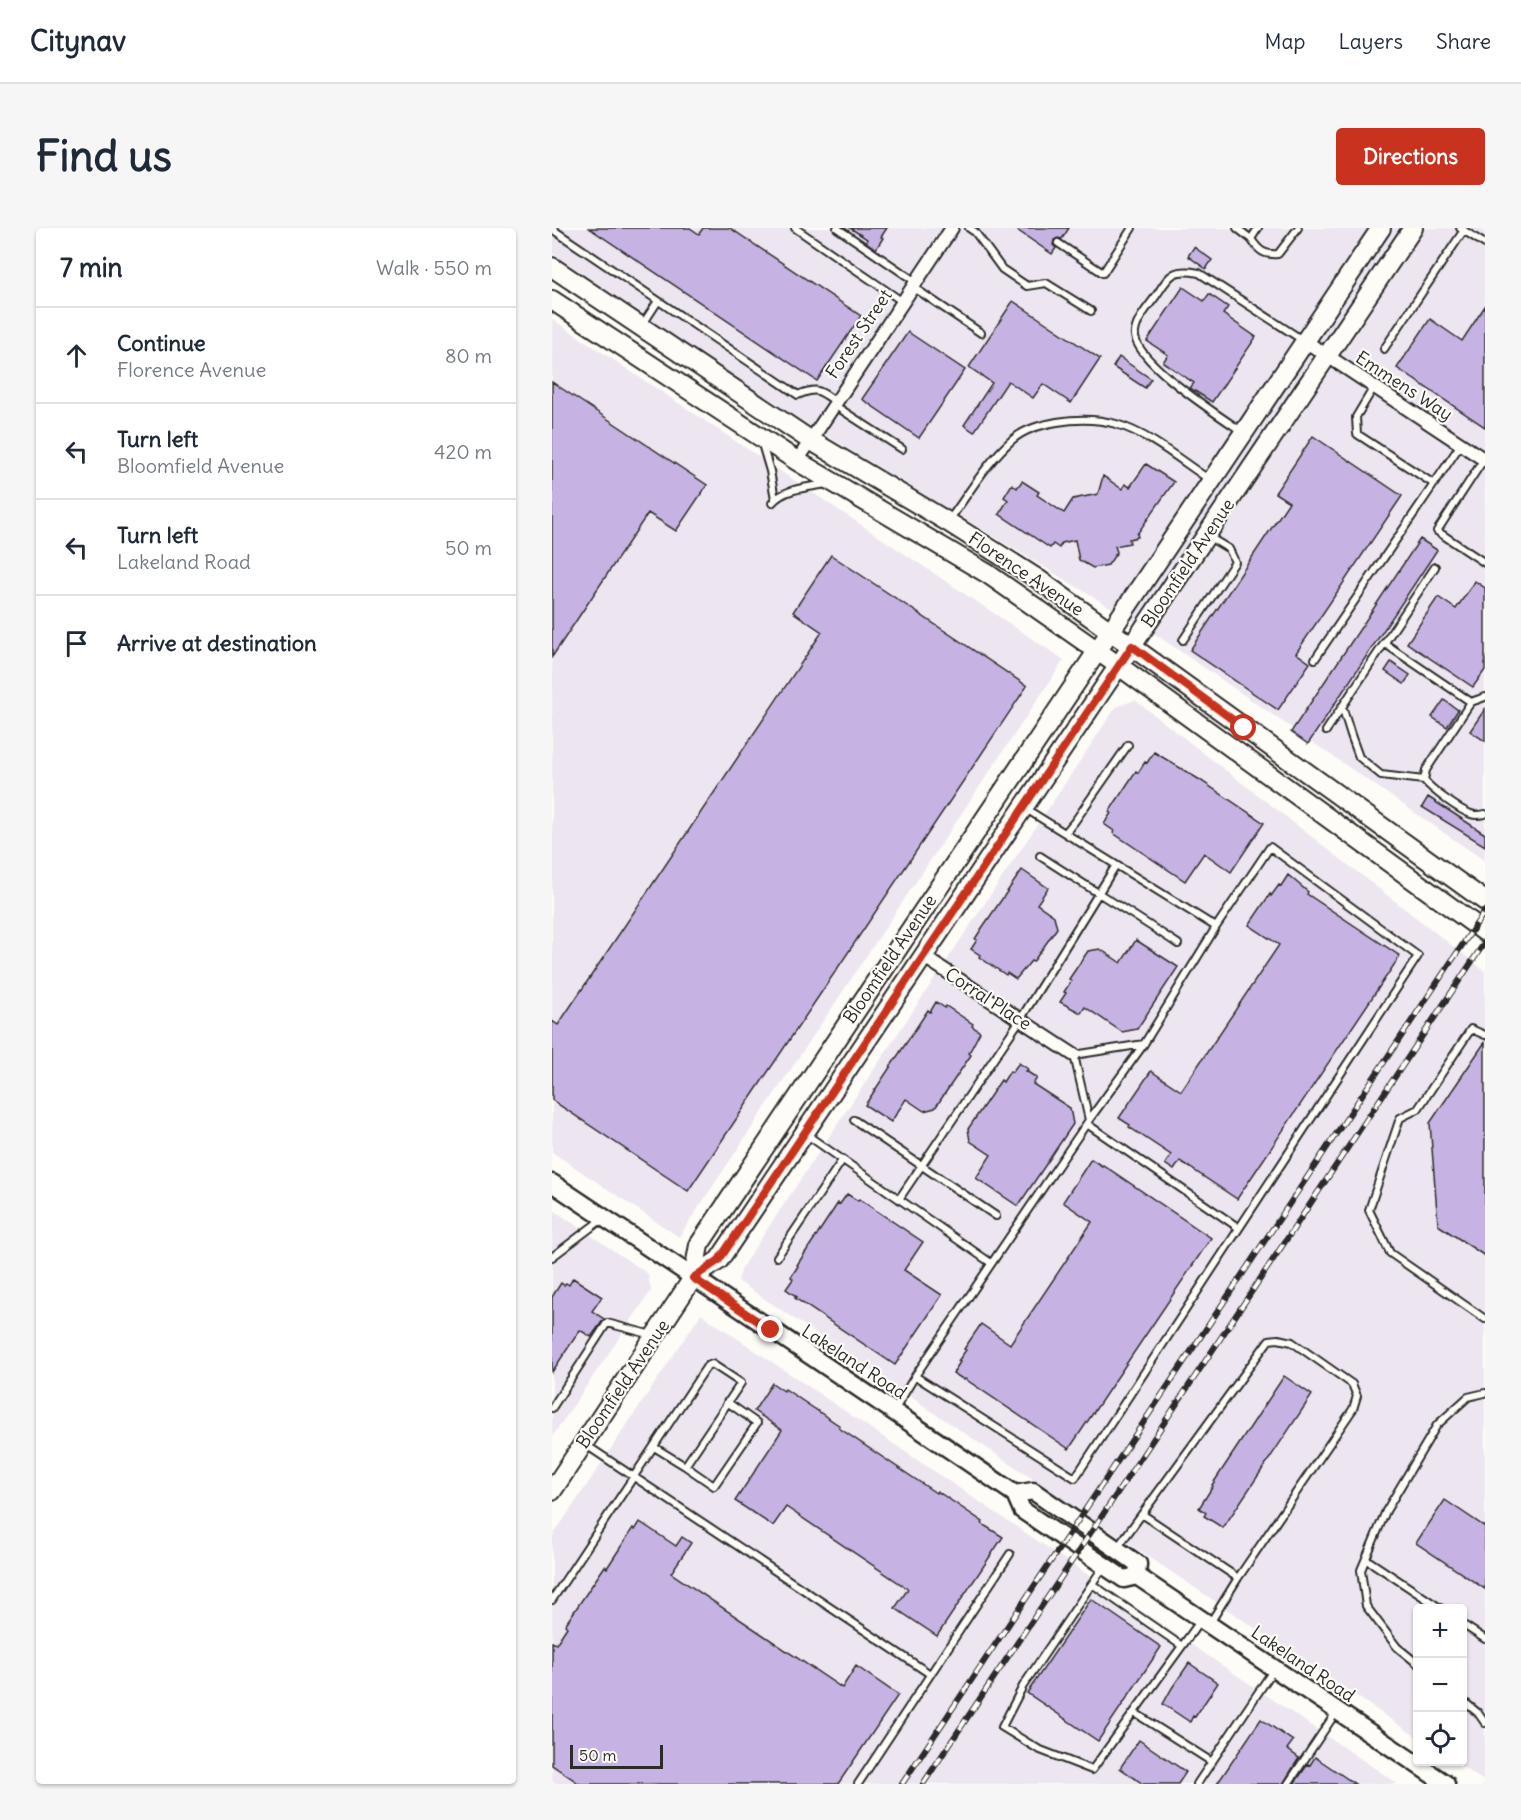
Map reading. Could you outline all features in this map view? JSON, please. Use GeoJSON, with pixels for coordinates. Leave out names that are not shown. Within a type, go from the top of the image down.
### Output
{"type":"FeatureCollection","features":[{"type":"Feature","properties":{"kind":"main road","name":"Bloomfield Avenue"},"geometry":{"type":"LineString","coordinates":[[693,1278],[699,1245],[1381,228]]}},
{"type":"Feature","properties":{"kind":"main road","name":"Bloomfield Avenue"},"geometry":{"type":"LineString","coordinates":[[554,1484],[584,1443],[693,1278],[719,1260],[1413,228]]}},
{"type":"Feature","properties":{"kind":"main road","name":"Florence Avenue"},"geometry":{"type":"LineString","coordinates":[[552,267],[810,440],[948,522],[1038,579],[1485,902]]}},
{"type":"Feature","properties":{"kind":"main road","name":"Florence Avenue"},"geometry":{"type":"LineString","coordinates":[[552,300],[797,461],[988,574],[1119,666],[1485,933]]}},
{"type":"Feature","properties":{"kind":"main road"},"geometry":{"type":"LineString","coordinates":[[923,536],[932,536],[948,522]]}},
{"type":"Feature","properties":{"kind":"main road","name":"Corral Place"},"geometry":{"type":"LineString","coordinates":[[902,942],[923,956]]}},
{"type":"Feature","properties":{"kind":"street","name":"Forest Street"},"geometry":{"type":"LineString","coordinates":[[797,461],[952,228]]}},
{"type":"Feature","properties":{"kind":"street","name":"Emmens Way"},"geometry":{"type":"LineString","coordinates":[[1305,341],[1484,459]]}},
{"type":"Feature","properties":{"kind":"street","name":"Corral Place"},"geometry":{"type":"LineString","coordinates":[[923,956],[1074,1055]]}},
{"type":"Feature","properties":{"kind":"street","name":"Lakeland Road"},"geometry":{"type":"LineString","coordinates":[[552,1183],[1015,1494],[1022,1510],[1104,1566],[1124,1579],[1137,1576],[1446,1784]]}},
{"type":"Feature","properties":{"kind":"street","name":"Lakeland Road"},"geometry":{"type":"LineString","coordinates":[[1015,1494],[1033,1491],[1138,1564],[1137,1576]]}},
{"type":"Feature","properties":{"kind":"lane"},"geometry":{"type":"LineString","coordinates":[[795,228],[903,302]]}},
{"type":"Feature","properties":{"kind":"lane"},"geometry":{"type":"LineString","coordinates":[[837,228],[981,333]]}},
{"type":"Feature","properties":{"kind":"lane"},"geometry":{"type":"LineString","coordinates":[[969,228],[975,232],[1002,269],[1027,286],[1046,284],[1091,311]]}},
{"type":"Feature","properties":{"kind":"lane"},"geometry":{"type":"LineString","coordinates":[[1058,243],[1103,273],[1132,228]]}},
{"type":"Feature","properties":{"kind":"lane"},"geometry":{"type":"LineString","coordinates":[[1237,228],[1251,239],[1257,248],[1269,255],[1278,254],[1298,228]]}},
{"type":"Feature","properties":{"kind":"lane"},"geometry":{"type":"LineString","coordinates":[[1251,239],[1258,228]]}},
{"type":"Feature","properties":{"kind":"lane"},"geometry":{"type":"LineString","coordinates":[[552,229],[798,395],[811,390],[819,390],[902,449]]}},
{"type":"Feature","properties":{"kind":"lane"},"geometry":{"type":"LineString","coordinates":[[1384,349],[1462,229],[1485,244]]}},
{"type":"Feature","properties":{"kind":"lane"},"geometry":{"type":"LineString","coordinates":[[1243,432],[1187,393],[1147,359],[1137,345],[1134,334],[1138,321],[1170,275],[1185,271],[1199,273],[1305,341]]}},
{"type":"Feature","properties":{"kind":"lane"},"geometry":{"type":"LineString","coordinates":[[641,327],[658,301]]}},
{"type":"Feature","properties":{"kind":"lane"},"geometry":{"type":"LineString","coordinates":[[1374,387],[1356,417],[1357,434],[1434,484]]}},
{"type":"Feature","properties":{"kind":"lane"},"geometry":{"type":"LineString","coordinates":[[948,522],[998,452],[1024,431],[1065,421],[1117,424],[1148,439],[1210,481]]}},
{"type":"Feature","properties":{"kind":"lane"},"geometry":{"type":"LineString","coordinates":[[761,438],[770,471],[773,501],[793,490],[834,483]]}},
{"type":"Feature","properties":{"kind":"lane"},"geometry":{"type":"LineString","coordinates":[[1316,659],[1461,444]]}},
{"type":"Feature","properties":{"kind":"lane"},"geometry":{"type":"LineString","coordinates":[[1484,459],[1437,531],[1485,563]]}},
{"type":"Feature","properties":{"kind":"lane"},"geometry":{"type":"LineString","coordinates":[[1183,640],[1235,562],[1229,549],[1206,535]]}},
{"type":"Feature","properties":{"kind":"lane"},"geometry":{"type":"LineString","coordinates":[[1326,731],[1435,567]]}},
{"type":"Feature","properties":{"kind":"lane"},"geometry":{"type":"LineString","coordinates":[[1384,643],[1471,702]]}},
{"type":"Feature","properties":{"kind":"lane"},"geometry":{"type":"LineString","coordinates":[[1424,780],[1426,770],[1471,702],[1485,697]]}},
{"type":"Feature","properties":{"kind":"lane"},"geometry":{"type":"LineString","coordinates":[[1342,706],[1359,757],[1381,776],[1424,780],[1432,790],[1471,814],[1482,816],[1485,814]]}},
{"type":"Feature","properties":{"kind":"lane"},"geometry":{"type":"LineString","coordinates":[[1065,833],[1076,821],[1128,745]]}},
{"type":"Feature","properties":{"kind":"lane"},"geometry":{"type":"LineString","coordinates":[[1023,807],[1216,927]]}},
{"type":"Feature","properties":{"kind":"lane"},"geometry":{"type":"LineString","coordinates":[[894,1411],[915,1376],[991,1263],[1144,1044],[1216,927],[1270,847],[1418,956],[1075,1478],[915,1376]]}},
{"type":"Feature","properties":{"kind":"lane"},"geometry":{"type":"LineString","coordinates":[[1040,856],[1178,944]]}},
{"type":"Feature","properties":{"kind":"lane"},"geometry":{"type":"LineString","coordinates":[[899,1199],[1020,1020],[1116,865]]}},
{"type":"Feature","properties":{"kind":"lane"},"geometry":{"type":"LineString","coordinates":[[1485,1035],[1471,1029],[1418,1109],[1400,1118],[1369,1210],[1390,1253],[1485,1319]]}},
{"type":"Feature","properties":{"kind":"lane"},"geometry":{"type":"LineString","coordinates":[[1144,1044],[1074,1055],[1088,1122],[1239,1228]]}},
{"type":"Feature","properties":{"kind":"lane"},"geometry":{"type":"LineString","coordinates":[[854,1120],[996,1216]]}},
{"type":"Feature","properties":{"kind":"lane"},"geometry":{"type":"LineString","coordinates":[[804,1133],[991,1263]]}},
{"type":"Feature","properties":{"kind":"lane"},"geometry":{"type":"LineString","coordinates":[[777,1257],[843,1160]]}},
{"type":"Feature","properties":{"kind":"lane"},"geometry":{"type":"LineString","coordinates":[[553,1254],[604,1217]]}},
{"type":"Feature","properties":{"kind":"lane"},"geometry":{"type":"LineString","coordinates":[[552,1408],[607,1323],[655,1335]]}},
{"type":"Feature","properties":{"kind":"lane"},"geometry":{"type":"LineString","coordinates":[[1104,1566],[1023,1686],[1002,1727],[1038,1749],[1092,1770],[1182,1646],[1205,1622],[1238,1578],[1353,1410],[1357,1396],[1352,1384],[1292,1342],[1269,1340],[1117,1549]]}},
{"type":"Feature","properties":{"kind":"lane"},"geometry":{"type":"LineString","coordinates":[[552,1600],[707,1366],[712,1364],[741,1383],[685,1466]]}},
{"type":"Feature","properties":{"kind":"lane"},"geometry":{"type":"LineString","coordinates":[[1413,1660],[1397,1647],[1366,1606],[1361,1570],[1386,1511],[1437,1425],[1468,1397],[1485,1393]]}},
{"type":"Feature","properties":{"kind":"lane"},"geometry":{"type":"LineString","coordinates":[[654,1447],[714,1485],[757,1424],[728,1402]]}},
{"type":"Feature","properties":{"kind":"lane"},"geometry":{"type":"LineString","coordinates":[[584,1443],[930,1674]]}},
{"type":"Feature","properties":{"kind":"lane"},"geometry":{"type":"LineString","coordinates":[[1142,1514],[1238,1578]]}},
{"type":"Feature","properties":{"kind":"lane"},"geometry":{"type":"LineString","coordinates":[[858,1784],[1010,1554]]}},
{"type":"Feature","properties":{"kind":"lane"},"geometry":{"type":"LineString","coordinates":[[1366,1559],[1434,1604]]}},
{"type":"Feature","properties":{"kind":"lane"},"geometry":{"type":"LineString","coordinates":[[1092,1584],[1182,1646]]}},
{"type":"Feature","properties":{"kind":"lane"},"geometry":{"type":"LineString","coordinates":[[1467,1627],[1485,1639]]}},
{"type":"Feature","properties":{"kind":"lane"},"geometry":{"type":"LineString","coordinates":[[1197,1784],[1274,1668]]}},
{"type":"Feature","properties":{"kind":"lane"},"geometry":{"type":"LineString","coordinates":[[1467,1704],[1478,1713],[1485,1723]]}},
{"type":"Feature","properties":{"kind":"lane"},"geometry":{"type":"LineString","coordinates":[[1288,1784],[1337,1710]]}},
{"type":"Feature","properties":{"kind":"lane"},"geometry":{"type":"LineString","coordinates":[[1135,1713],[1212,1762]]}},
{"type":"Feature","properties":{"kind":"shaded area"},"geometry":{"type":"Polygon","coordinates":[[[552,228],[1485,228],[1485,861],[1158,636],[789,413],[552,253],[552,228]]]}},
{"type":"Feature","properties":{"kind":"shaded area"},"geometry":{"type":"Polygon","coordinates":[[[552,319],[1064,660],[679,1237],[552,1152],[552,319]]]}},
{"type":"Feature","properties":{"kind":"shaded area"},"geometry":{"type":"Polygon","coordinates":[[[1135,700],[1485,971],[1485,1782],[1461,1766],[1467,1766],[1467,1604],[1413,1604],[1413,1734],[738,1281],[742,1267],[1116,707],[1135,700]]]}},
{"type":"Feature","properties":{"kind":"shaded area"},"geometry":{"type":"Polygon","coordinates":[[[552,1209],[648,1274],[651,1291],[552,1437],[552,1209]]]}},
{"type":"Feature","properties":{"kind":"shaded area"},"geometry":{"type":"Polygon","coordinates":[[[701,1314],[1398,1784],[552,1784],[552,1537],[701,1314]]]}},
{"type":"Feature","properties":{"kind":"building"},"geometry":{"type":"Polygon","coordinates":[[[589,228],[690,228],[699,234],[703,228],[730,228],[861,316],[817,381],[589,228]]]}},
{"type":"Feature","properties":{"kind":"building"},"geometry":{"type":"Polygon","coordinates":[[[850,228],[887,228],[876,249],[866,242],[867,239],[850,228]]]}},
{"type":"Feature","properties":{"kind":"building"},"geometry":{"type":"Polygon","coordinates":[[[1014,228],[1069,228],[1062,239],[1054,240],[1053,245],[1056,248],[1052,254],[1014,228]]]}},
{"type":"Feature","properties":{"kind":"building"},"geometry":{"type":"Polygon","coordinates":[[[1194,247],[1212,260],[1206,269],[1188,256],[1194,247]]]}},
{"type":"Feature","properties":{"kind":"building"},"geometry":{"type":"Polygon","coordinates":[[[1183,287],[1204,301],[1209,294],[1228,307],[1223,314],[1256,337],[1212,402],[1190,388],[1194,383],[1163,362],[1168,355],[1147,341],[1183,287]]]}},
{"type":"Feature","properties":{"kind":"building"},"geometry":{"type":"Polygon","coordinates":[[[1013,301],[1100,359],[1071,403],[1043,384],[1033,398],[1008,381],[974,432],[964,425],[992,383],[969,367],[1013,301]]]}},
{"type":"Feature","properties":{"kind":"building"},"geometry":{"type":"Polygon","coordinates":[[[1485,306],[1485,427],[1397,368],[1430,319],[1462,341],[1485,306]]]}},
{"type":"Feature","properties":{"kind":"building"},"geometry":{"type":"Polygon","coordinates":[[[908,332],[965,370],[919,438],[862,399],[908,332]]]}},
{"type":"Feature","properties":{"kind":"building"},"geometry":{"type":"Polygon","coordinates":[[[1119,357],[1151,379],[1145,388],[1113,367],[1119,357]]]}},
{"type":"Feature","properties":{"kind":"building"},"geometry":{"type":"Polygon","coordinates":[[[552,382],[707,485],[676,531],[648,513],[552,657],[552,382]]]}},
{"type":"Feature","properties":{"kind":"building"},"geometry":{"type":"Polygon","coordinates":[[[1313,436],[1402,496],[1296,653],[1310,663],[1278,710],[1190,650],[1289,502],[1275,493],[1313,436]]]}},
{"type":"Feature","properties":{"kind":"building"},"geometry":{"type":"Polygon","coordinates":[[[1146,464],[1174,482],[1137,534],[1138,537],[1129,539],[1130,543],[1115,546],[1117,552],[1108,565],[1093,568],[1079,560],[1075,540],[1062,543],[1059,548],[1053,544],[1050,548],[999,514],[1008,500],[1004,497],[1012,484],[1017,488],[1022,481],[1039,492],[1037,495],[1064,513],[1073,499],[1098,494],[1103,476],[1122,489],[1125,484],[1130,487],[1146,464]]]}},
{"type":"Feature","properties":{"kind":"building"},"geometry":{"type":"Polygon","coordinates":[[[1420,539],[1437,550],[1308,744],[1291,732],[1420,539]]]}},
{"type":"Feature","properties":{"kind":"building"},"geometry":{"type":"Polygon","coordinates":[[[831,555],[1027,686],[688,1191],[552,1100],[552,1021],[558,1025],[822,632],[793,612],[831,555]]]}},
{"type":"Feature","properties":{"kind":"building"},"geometry":{"type":"Polygon","coordinates":[[[1475,581],[1485,588],[1485,670],[1473,687],[1407,643],[1438,597],[1456,609],[1475,581]]]}},
{"type":"Feature","properties":{"kind":"building"},"geometry":{"type":"Polygon","coordinates":[[[1391,662],[1410,675],[1404,684],[1385,671],[1391,662]]]}},
{"type":"Feature","properties":{"kind":"building"},"geometry":{"type":"Polygon","coordinates":[[[1444,700],[1458,710],[1447,727],[1432,717],[1444,700]]]}},
{"type":"Feature","properties":{"kind":"building"},"geometry":{"type":"Polygon","coordinates":[[[1485,709],[1485,741],[1470,731],[1485,709]]]}},
{"type":"Feature","properties":{"kind":"building"},"geometry":{"type":"Polygon","coordinates":[[[1154,752],[1264,823],[1231,872],[1204,853],[1185,881],[1113,833],[1114,831],[1104,824],[1111,813],[1109,812],[1136,771],[1138,773],[1154,752]]]}},
{"type":"Feature","properties":{"kind":"building"},"geometry":{"type":"Polygon","coordinates":[[[1428,797],[1485,834],[1485,846],[1422,807],[1428,797]]]}},
{"type":"Feature","properties":{"kind":"building"},"geometry":{"type":"Polygon","coordinates":[[[1022,870],[1048,888],[1037,904],[1054,916],[1057,928],[1033,962],[1031,961],[1016,979],[979,957],[980,955],[971,949],[982,928],[1022,870]]]}},
{"type":"Feature","properties":{"kind":"building"},"geometry":{"type":"Polygon","coordinates":[[[1288,875],[1308,892],[1307,894],[1400,956],[1237,1199],[1180,1161],[1174,1170],[1165,1164],[1171,1155],[1119,1118],[1151,1071],[1181,1091],[1279,945],[1249,925],[1270,894],[1271,896],[1279,885],[1281,886],[1288,875]]]}},
{"type":"Feature","properties":{"kind":"building"},"geometry":{"type":"Polygon","coordinates":[[[1136,940],[1178,967],[1137,1029],[1122,1032],[1085,1007],[1081,1013],[1060,1002],[1071,981],[1069,979],[1088,951],[1100,949],[1121,963],[1136,940]]]}},
{"type":"Feature","properties":{"kind":"building"},"geometry":{"type":"Polygon","coordinates":[[[936,1002],[973,1024],[972,1026],[980,1032],[969,1053],[971,1055],[935,1108],[924,1111],[906,1099],[891,1122],[865,1105],[928,1010],[930,1012],[936,1002]]]}},
{"type":"Feature","properties":{"kind":"building"},"geometry":{"type":"Polygon","coordinates":[[[1485,1042],[1485,1256],[1438,1225],[1430,1123],[1485,1042]]]}},
{"type":"Feature","properties":{"kind":"building"},"geometry":{"type":"Polygon","coordinates":[[[1019,1063],[1037,1078],[1033,1084],[1070,1108],[1073,1124],[1018,1206],[976,1178],[991,1155],[970,1141],[968,1129],[1001,1080],[1003,1082],[1019,1063]]]}},
{"type":"Feature","properties":{"kind":"building"},"geometry":{"type":"Polygon","coordinates":[[[1091,1159],[1211,1238],[1069,1449],[953,1373],[966,1350],[964,1349],[981,1324],[1010,1344],[1092,1222],[1063,1202],[1091,1159]]]}},
{"type":"Feature","properties":{"kind":"building"},"geometry":{"type":"Polygon","coordinates":[[[847,1194],[858,1201],[859,1199],[923,1242],[904,1270],[942,1295],[895,1365],[795,1298],[797,1297],[786,1289],[793,1279],[791,1277],[797,1265],[838,1203],[840,1204],[847,1194]]]}},
{"type":"Feature","properties":{"kind":"building"},"geometry":{"type":"Polygon","coordinates":[[[573,1278],[602,1297],[592,1311],[604,1319],[591,1337],[580,1330],[552,1372],[552,1297],[561,1283],[569,1285],[573,1278]]]}},
{"type":"Feature","properties":{"kind":"building"},"geometry":{"type":"Polygon","coordinates":[[[1284,1376],[1312,1395],[1223,1528],[1204,1516],[1206,1513],[1199,1508],[1284,1376]]]}},
{"type":"Feature","properties":{"kind":"building"},"geometry":{"type":"Polygon","coordinates":[[[772,1383],[784,1391],[785,1389],[840,1426],[839,1428],[1003,1537],[937,1636],[895,1608],[908,1589],[786,1507],[773,1526],[735,1501],[782,1430],[754,1411],[772,1383]]]}},
{"type":"Feature","properties":{"kind":"building"},"geometry":{"type":"Polygon","coordinates":[[[1445,1500],[1485,1527],[1485,1589],[1416,1543],[1445,1500]]]}},
{"type":"Feature","properties":{"kind":"building"},"geometry":{"type":"Polygon","coordinates":[[[640,1522],[676,1546],[682,1537],[691,1543],[671,1573],[842,1688],[856,1666],[898,1695],[838,1784],[580,1784],[552,1765],[552,1642],[556,1644],[567,1627],[565,1625],[605,1566],[607,1568],[633,1528],[635,1530],[640,1522]]]}},
{"type":"Feature","properties":{"kind":"building"},"geometry":{"type":"Polygon","coordinates":[[[1091,1599],[1161,1647],[1098,1741],[1027,1693],[1091,1599]]]}},
{"type":"Feature","properties":{"kind":"building"},"geometry":{"type":"Polygon","coordinates":[[[1189,1663],[1218,1683],[1190,1722],[1163,1704],[1189,1663]]]}},
{"type":"Feature","properties":{"kind":"building"},"geometry":{"type":"Polygon","coordinates":[[[1261,1719],[1293,1741],[1287,1749],[1299,1758],[1283,1784],[1217,1784],[1261,1719]]]}},
{"type":"Feature","properties":{"kind":"building"},"geometry":{"type":"Polygon","coordinates":[[[1139,1740],[1186,1772],[1178,1784],[1143,1784],[1120,1768],[1139,1740]]]}},
{"type":"Feature","properties":{"kind":"building"},"geometry":{"type":"Polygon","coordinates":[[[1315,1757],[1355,1784],[1294,1784],[1315,1757]]]}},
{"type":"Feature","properties":{"kind":"railway"},"geometry":{"type":"LineString","coordinates":[[902,1784],[1485,911]]}},
{"type":"Feature","properties":{"kind":"railway"},"geometry":{"type":"LineString","coordinates":[[923,1784],[1485,942]]}},
{"type":"Feature","properties":{"kind":"route"},"geometry":{"type":"LineString","coordinates":[[771,1330],[693,1278],[719,1260],[1132,646],[1244,728]]}}]}
